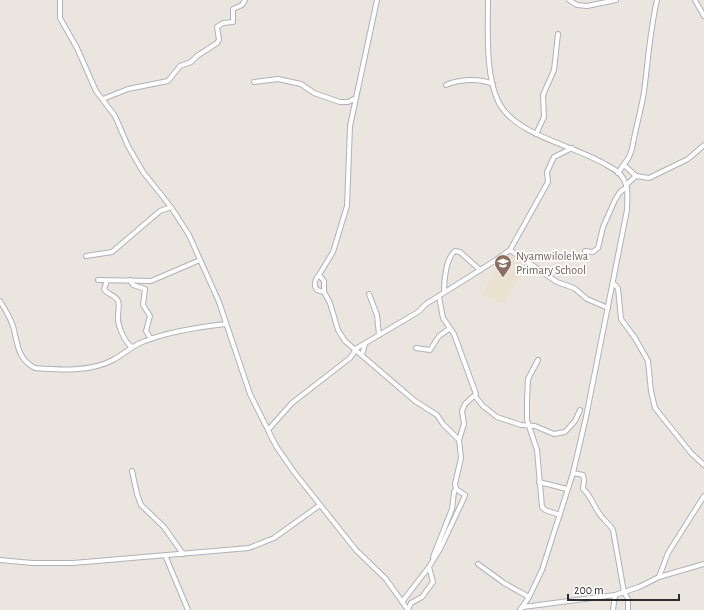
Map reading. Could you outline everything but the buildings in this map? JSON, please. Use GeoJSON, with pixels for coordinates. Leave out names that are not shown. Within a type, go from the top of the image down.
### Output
{"type":"FeatureCollection","features":[{"type":"Feature","properties":{"kind":"street"},"geometry":{"type":"LineString","coordinates":[[60,0],[60,18],[77,48],[96,91],[115,116],[128,146],[143,172],[171,207],[185,228],[214,292],[247,386],[268,430],[291,468],[360,555],[386,579],[408,610],[412,603],[422,598],[433,582],[429,567]]}},
{"type":"Feature","properties":{"kind":"street"},"geometry":{"type":"LineString","coordinates":[[103,100],[124,90],[168,81],[180,66],[191,62],[199,54],[217,43],[219,36],[217,27],[222,23],[232,22],[234,9],[242,5],[245,0]]}},
{"type":"Feature","properties":{"kind":"street"},"geometry":{"type":"LineString","coordinates":[[324,292],[317,290],[315,280],[333,252],[347,206],[350,126],[354,99],[377,0]]}},
{"type":"Feature","properties":{"kind":"street"},"geometry":{"type":"LineString","coordinates":[[488,0],[488,36],[492,84],[499,104],[509,116],[536,134],[572,148],[618,173],[626,186],[627,210],[586,417],[573,473],[542,570],[522,608]]}},
{"type":"Feature","properties":{"kind":"street"},"geometry":{"type":"LineString","coordinates":[[569,0],[577,5],[587,6],[616,0]]}},
{"type":"Feature","properties":{"kind":"street"},"geometry":{"type":"LineString","coordinates":[[696,0],[704,16]]}},
{"type":"Feature","properties":{"kind":"street"},"geometry":{"type":"LineString","coordinates":[[618,173],[632,149],[644,92],[649,58],[648,44],[654,22],[655,1]]}},
{"type":"Feature","properties":{"kind":"street"},"geometry":{"type":"LineString","coordinates":[[536,134],[538,126],[544,117],[543,95],[554,70],[558,34]]}},
{"type":"Feature","properties":{"kind":"street"},"geometry":{"type":"LineString","coordinates":[[254,82],[278,79],[301,84],[314,93],[340,102],[348,102],[354,99]]}},
{"type":"Feature","properties":{"kind":"street"},"geometry":{"type":"LineString","coordinates":[[446,85],[459,81],[481,81],[492,84]]}},
{"type":"Feature","properties":{"kind":"street"},"geometry":{"type":"LineString","coordinates":[[624,165],[636,176],[649,178],[688,159],[704,145]]}},
{"type":"Feature","properties":{"kind":"street"},"geometry":{"type":"LineString","coordinates":[[268,430],[292,404],[350,358],[354,350],[418,312],[426,304],[510,250],[548,182],[547,172],[554,157],[572,148]]}},
{"type":"Feature","properties":{"kind":"street"},"geometry":{"type":"LineString","coordinates":[[584,251],[593,252],[598,248],[603,227],[615,200],[620,192],[636,176]]}},
{"type":"Feature","properties":{"kind":"street"},"geometry":{"type":"LineString","coordinates":[[86,256],[112,252],[160,211],[171,207]]}},
{"type":"Feature","properties":{"kind":"street"},"geometry":{"type":"LineString","coordinates":[[510,250],[557,282],[570,286],[587,299],[608,308]]}},
{"type":"Feature","properties":{"kind":"street"},"geometry":{"type":"LineString","coordinates":[[444,292],[446,272],[452,253],[455,251],[460,252],[480,270]]}},
{"type":"Feature","properties":{"kind":"street"},"geometry":{"type":"LineString","coordinates":[[98,280],[154,281],[200,260]]}},
{"type":"Feature","properties":{"kind":"street"},"geometry":{"type":"LineString","coordinates":[[319,275],[324,281],[324,292],[330,303],[338,330],[354,350],[362,355],[415,401],[437,415],[443,424],[459,440]]}},
{"type":"Feature","properties":{"kind":"street"},"geometry":{"type":"LineString","coordinates":[[130,280],[133,285],[145,289],[143,305],[150,314],[146,331],[151,339]]}},
{"type":"Feature","properties":{"kind":"street"},"geometry":{"type":"LineString","coordinates":[[107,281],[104,289],[106,293],[114,296],[118,301],[119,325],[126,343],[132,347]]}},
{"type":"Feature","properties":{"kind":"street"},"geometry":{"type":"LineString","coordinates":[[613,283],[618,288],[621,319],[635,338],[648,361],[651,392],[655,408],[691,453],[704,465]]}},
{"type":"Feature","properties":{"kind":"street"},"geometry":{"type":"LineString","coordinates":[[369,294],[377,315],[379,335]]}},
{"type":"Feature","properties":{"kind":"street"},"geometry":{"type":"LineString","coordinates":[[432,561],[452,509],[454,492],[456,489],[455,484],[461,458],[459,440],[464,424],[461,414],[462,408],[475,396],[476,391],[454,334],[449,329],[443,318],[439,297]]}},
{"type":"Feature","properties":{"kind":"street"},"geometry":{"type":"LineString","coordinates":[[0,302],[10,318],[20,355],[26,364],[35,368],[93,368],[114,360],[132,347],[151,339],[200,327],[226,324]]}},
{"type":"Feature","properties":{"kind":"street"},"geometry":{"type":"LineString","coordinates":[[416,348],[430,350],[439,336],[449,329]]}},
{"type":"Feature","properties":{"kind":"street"},"geometry":{"type":"LineString","coordinates":[[362,355],[365,344]]}},
{"type":"Feature","properties":{"kind":"street"},"geometry":{"type":"LineString","coordinates":[[538,360],[527,384],[528,426],[537,450],[542,507],[545,510],[560,515]]}},
{"type":"Feature","properties":{"kind":"street"},"geometry":{"type":"LineString","coordinates":[[475,396],[493,415],[516,424],[554,434],[563,434],[575,421],[580,410]]}},
{"type":"Feature","properties":{"kind":"street"},"geometry":{"type":"LineString","coordinates":[[132,471],[141,505],[164,528],[183,554]]}},
{"type":"Feature","properties":{"kind":"street"},"geometry":{"type":"LineString","coordinates":[[573,473],[583,475],[583,488],[588,492],[599,514],[609,522],[613,530],[624,592],[628,599],[628,610]]}},
{"type":"Feature","properties":{"kind":"street"},"geometry":{"type":"LineString","coordinates":[[539,482],[567,490]]}},
{"type":"Feature","properties":{"kind":"street"},"geometry":{"type":"LineString","coordinates":[[402,602],[429,567],[464,498],[465,495],[456,489]]}},
{"type":"Feature","properties":{"kind":"street"},"geometry":{"type":"LineString","coordinates":[[660,577],[668,553],[704,496]]}},
{"type":"Feature","properties":{"kind":"street"},"geometry":{"type":"LineString","coordinates":[[0,560],[32,563],[68,563],[238,550],[262,544],[284,532],[320,505]]}},
{"type":"Feature","properties":{"kind":"street"},"geometry":{"type":"LineString","coordinates":[[165,555],[188,610]]}},
{"type":"Feature","properties":{"kind":"street"},"geometry":{"type":"LineString","coordinates":[[478,564],[504,583],[529,597]]}},
{"type":"Feature","properties":{"kind":"street"},"geometry":{"type":"LineString","coordinates":[[522,608],[615,595],[660,577],[704,564]]}},
{"type":"Feature","properties":{"kind":"street"},"geometry":{"type":"LineString","coordinates":[[613,610],[615,595]]}},
{"type":"Feature","properties":{"kind":"shaded area"},"geometry":{"type":"Polygon","coordinates":[[[507,250],[525,266],[504,304],[481,295],[507,250]]]}},
{"type":"Feature","properties":{"kind":"place","name":"Nyamwilolelwa Primary School"},"geometry":{"type":"Point","coordinates":[503,278]}}]}
